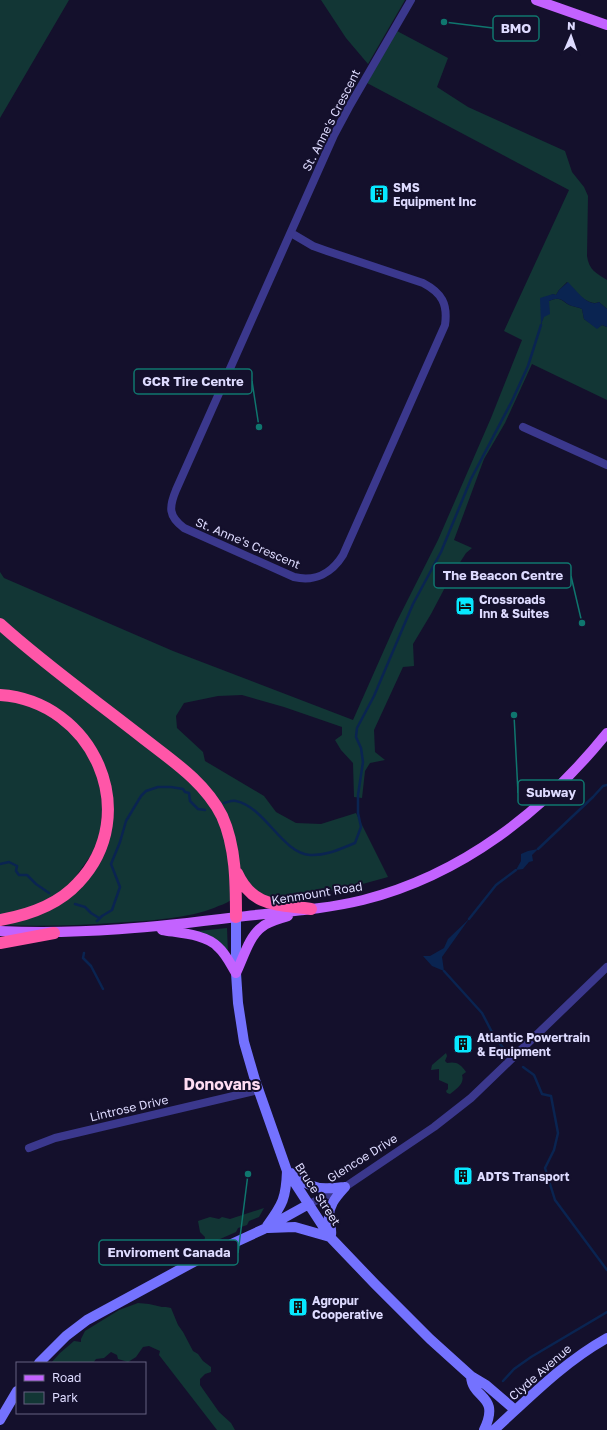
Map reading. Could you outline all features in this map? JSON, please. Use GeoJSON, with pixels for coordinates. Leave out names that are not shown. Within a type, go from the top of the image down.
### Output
{"type":"FeatureCollection","features":[{"type":"Feature","properties":{"kind":"highway"},"geometry":{"type":"LineString","coordinates":[[0,624],[25,646],[173,762],[201,786],[222,817],[230,841],[236,890],[236,917]]}},
{"type":"Feature","properties":{"kind":"highway"},"geometry":{"type":"LineString","coordinates":[[0,695],[23,698],[38,703],[61,716],[79,733],[87,742],[100,767],[104,782],[107,809],[104,838],[100,850],[88,871],[78,883],[48,906],[34,912],[0,920]]}},
{"type":"Feature","properties":{"kind":"highway"},"geometry":{"type":"LineString","coordinates":[[234,867],[246,889],[255,897],[272,904],[311,909]]}},
{"type":"Feature","properties":{"kind":"highway"},"geometry":{"type":"LineString","coordinates":[[0,944],[54,933]]}},
{"type":"Feature","properties":{"kind":"main road"},"geometry":{"type":"LineString","coordinates":[[536,0],[607,25]]}},
{"type":"Feature","properties":{"kind":"main road","name":"Kenmount Road"},"geometry":{"type":"LineString","coordinates":[[0,931],[54,933],[150,928],[311,909],[364,900],[402,888],[483,848],[516,825],[543,802],[571,774],[607,733]]}},
{"type":"Feature","properties":{"kind":"main road"},"geometry":{"type":"LineString","coordinates":[[236,973],[252,937],[261,927],[279,919],[311,909]]}},
{"type":"Feature","properties":{"kind":"main road","name":"Bruce Street"},"geometry":{"type":"LineString","coordinates":[[236,917],[236,973],[238,1003],[244,1042],[249,1061],[287,1171],[330,1237],[408,1318],[471,1376],[486,1385],[515,1410]]}},
{"type":"Feature","properties":{"kind":"main road"},"geometry":{"type":"LineString","coordinates":[[150,928],[196,936],[208,940],[220,949],[236,973]]}},
{"type":"Feature","properties":{"kind":"main road"},"geometry":{"type":"LineString","coordinates":[[264,1229],[277,1212],[284,1199],[286,1192],[287,1171],[309,1185],[316,1187],[345,1187]]}},
{"type":"Feature","properties":{"kind":"main road"},"geometry":{"type":"LineString","coordinates":[[264,1229],[294,1227],[330,1237],[330,1209],[333,1201],[345,1187]]}},
{"type":"Feature","properties":{"kind":"main road","name":"Glencoe Drive"},"geometry":{"type":"LineString","coordinates":[[40,1362],[55,1346],[86,1320],[200,1258],[264,1229],[309,1204]]}},
{"type":"Feature","properties":{"kind":"main road","name":"Clyde Avenue"},"geometry":{"type":"LineString","coordinates":[[494,1430],[546,1381],[584,1352],[607,1338]]}},
{"type":"Feature","properties":{"kind":"main road"},"geometry":{"type":"LineString","coordinates":[[471,1376],[472,1384],[486,1399],[489,1407],[488,1419],[484,1430]]}},
{"type":"Feature","properties":{"kind":"main road"},"geometry":{"type":"LineString","coordinates":[[0,1420],[16,1393]]}},
{"type":"Feature","properties":{"kind":"street","name":"St. Anne's Crescent"},"geometry":{"type":"LineString","coordinates":[[291,233],[327,252],[423,283],[432,288],[443,300],[446,317],[445,325],[343,555],[329,570],[318,577],[310,579],[294,577],[184,528],[173,518],[171,504],[174,494],[334,135],[348,107],[411,0]]}},
{"type":"Feature","properties":{"kind":"street"},"geometry":{"type":"LineString","coordinates":[[524,427],[607,464]]}},
{"type":"Feature","properties":{"kind":"street","name":"Glencoe Drive"},"geometry":{"type":"LineString","coordinates":[[309,1204],[345,1187],[434,1127],[471,1098],[607,967]]}},
{"type":"Feature","properties":{"kind":"street","name":"Lintrose Drive"},"geometry":{"type":"LineString","coordinates":[[29,1148],[55,1138],[259,1090]]}},
{"type":"Feature","properties":{"kind":"green space"},"geometry":{"type":"Polygon","coordinates":[[[0,0],[69,0],[0,118],[0,0]]]}},
{"type":"Feature","properties":{"kind":"green space"},"geometry":{"type":"Polygon","coordinates":[[[321,0],[405,0],[368,64],[346,38],[321,0]]]}},
{"type":"Feature","properties":{"kind":"green space"},"geometry":{"type":"Polygon","coordinates":[[[397,31],[448,58],[437,87],[468,107],[565,151],[572,172],[584,187],[588,196],[587,256],[591,268],[607,280],[607,309],[599,302],[595,303],[586,300],[567,282],[556,295],[553,294],[549,296],[541,311],[541,324],[549,301],[559,299],[572,306],[582,309],[584,319],[597,328],[602,325],[607,327],[607,400],[532,364],[505,423],[484,459],[454,540],[472,548],[466,553],[450,578],[413,644],[414,666],[403,667],[374,730],[375,752],[385,760],[370,763],[365,771],[362,798],[354,797],[353,763],[341,750],[335,740],[342,735],[342,727],[284,707],[242,695],[218,696],[184,703],[176,716],[177,728],[203,752],[205,761],[264,796],[276,812],[296,823],[321,824],[356,813],[388,877],[324,892],[269,897],[258,893],[243,878],[224,813],[57,666],[0,619],[0,572],[4,578],[173,651],[353,720],[396,623],[438,540],[491,418],[522,340],[504,331],[569,190],[367,83],[397,31]]]}},
{"type":"Feature","properties":{"kind":"green space"},"geometry":{"type":"Polygon","coordinates":[[[0,630],[172,765],[199,790],[219,819],[228,851],[231,900],[204,911],[161,919],[64,925],[0,925],[34,916],[102,855],[103,761],[95,746],[85,733],[62,711],[33,697],[0,691],[0,630]]]}},
{"type":"Feature","properties":{"kind":"green space"},"geometry":{"type":"Polygon","coordinates":[[[0,699],[28,704],[62,722],[93,760],[103,794],[101,829],[96,848],[67,889],[37,906],[0,916],[0,699]]]}},
{"type":"Feature","properties":{"kind":"green space"},"geometry":{"type":"Polygon","coordinates":[[[227,928],[228,954],[189,932],[227,928]]]}},
{"type":"Feature","properties":{"kind":"green space"},"geometry":{"type":"Polygon","coordinates":[[[446,1053],[447,1056],[445,1061],[447,1063],[453,1062],[458,1064],[466,1072],[462,1075],[463,1078],[461,1084],[450,1094],[446,1091],[448,1089],[448,1084],[439,1080],[439,1069],[431,1070],[432,1065],[446,1053]]]}},
{"type":"Feature","properties":{"kind":"green space"},"geometry":{"type":"Polygon","coordinates":[[[264,1208],[259,1217],[249,1221],[247,1225],[238,1228],[236,1232],[211,1243],[204,1243],[205,1237],[200,1232],[198,1221],[210,1217],[230,1219],[264,1208]]]}},
{"type":"Feature","properties":{"kind":"green space"},"geometry":{"type":"Polygon","coordinates":[[[138,1303],[171,1308],[178,1325],[193,1351],[211,1367],[211,1372],[205,1374],[200,1379],[200,1385],[219,1412],[231,1423],[235,1430],[217,1430],[159,1355],[160,1351],[149,1346],[143,1347],[136,1357],[128,1362],[118,1359],[117,1355],[111,1352],[104,1358],[96,1359],[94,1362],[52,1362],[74,1341],[81,1342],[85,1331],[119,1310],[138,1303]]]}},
{"type":"Feature","properties":{"kind":"water"},"geometry":{"type":"Polygon","coordinates":[[[568,282],[586,300],[595,303],[599,302],[607,309],[607,327],[602,325],[597,329],[584,319],[582,309],[572,306],[559,299],[549,301],[550,314],[544,317],[541,325],[540,298],[553,294],[556,295],[568,282]]]}},
{"type":"Feature","properties":{"kind":"water"},"geometry":{"type":"Polygon","coordinates":[[[538,849],[532,855],[533,861],[529,862],[523,869],[516,870],[521,861],[521,854],[538,849]]]}},
{"type":"Feature","properties":{"kind":"water"},"geometry":{"type":"Polygon","coordinates":[[[469,919],[442,957],[444,971],[432,966],[423,956],[430,956],[444,948],[448,939],[469,919]]]}},
{"type":"Feature","properties":{"kind":"waterway"},"geometry":{"type":"LineString","coordinates":[[224,803],[234,801],[246,805],[265,820],[291,847],[300,852],[316,855],[333,852],[355,843],[361,827],[358,813],[358,795],[363,762],[361,748],[356,737],[357,728],[374,696],[413,604],[441,552],[471,479],[512,401],[528,366],[541,325]]}},
{"type":"Feature","properties":{"kind":"waterway"},"geometry":{"type":"LineString","coordinates":[[538,849],[603,786],[607,785]]}},
{"type":"Feature","properties":{"kind":"waterway"},"geometry":{"type":"LineString","coordinates":[[97,921],[112,910],[120,887],[111,864],[120,842],[126,821],[141,796],[146,791],[158,787],[183,789],[185,792],[189,793],[190,801],[198,809],[205,810]]}},
{"type":"Feature","properties":{"kind":"waterway"},"geometry":{"type":"LineString","coordinates":[[0,864],[9,862],[17,866],[16,871],[19,875],[27,875],[36,884],[49,893]]}},
{"type":"Feature","properties":{"kind":"waterway"},"geometry":{"type":"LineString","coordinates":[[469,919],[496,885],[516,870]]}},
{"type":"Feature","properties":{"kind":"waterway"},"geometry":{"type":"LineString","coordinates":[[75,904],[85,907],[99,918]]}},
{"type":"Feature","properties":{"kind":"waterway"},"geometry":{"type":"LineString","coordinates":[[84,953],[83,958],[91,966],[103,989]]}},
{"type":"Feature","properties":{"kind":"waterway"},"geometry":{"type":"LineString","coordinates":[[444,971],[482,1013],[494,1036],[504,1049]]}},
{"type":"Feature","properties":{"kind":"waterway"},"geometry":{"type":"LineString","coordinates":[[523,1067],[534,1075],[542,1094],[551,1096],[558,1133],[554,1150],[545,1168],[555,1200],[607,1270]]}},
{"type":"Feature","properties":{"kind":"waterway"},"geometry":{"type":"LineString","coordinates":[[503,1381],[514,1369],[531,1357],[607,1312]]}},
{"type":"Feature","properties":{"kind":"place","name":"BMO"},"geometry":{"type":"Point","coordinates":[444,22]}},
{"type":"Feature","properties":{"kind":"place","name":"SMS Equipment Inc"},"geometry":{"type":"Point","coordinates":[379,194]}},
{"type":"Feature","properties":{"kind":"place","name":"GCR Tire Centre"},"geometry":{"type":"Point","coordinates":[259,427]}},
{"type":"Feature","properties":{"kind":"place","name":"Crossroads Inn & Suites"},"geometry":{"type":"Point","coordinates":[465,606]}},
{"type":"Feature","properties":{"kind":"place","name":"The Beacon Centre"},"geometry":{"type":"Point","coordinates":[582,623]}},
{"type":"Feature","properties":{"kind":"place","name":"Subway"},"geometry":{"type":"Point","coordinates":[514,715]}},
{"type":"Feature","properties":{"kind":"place","name":"Atlantic Powertrain & Equipment"},"geometry":{"type":"Point","coordinates":[463,1044]}},
{"type":"Feature","properties":{"kind":"place","name":"Enviroment Canada"},"geometry":{"type":"Point","coordinates":[248,1174]}},
{"type":"Feature","properties":{"kind":"place","name":"ADTS Transport"},"geometry":{"type":"Point","coordinates":[463,1176]}},
{"type":"Feature","properties":{"kind":"place","name":"Agropur Cooperative"},"geometry":{"type":"Point","coordinates":[298,1307]}},
{"type":"Feature","properties":{"kind":"district","name":"Donovans"},"geometry":{"type":"Point","coordinates":[222,1084]}}]}
